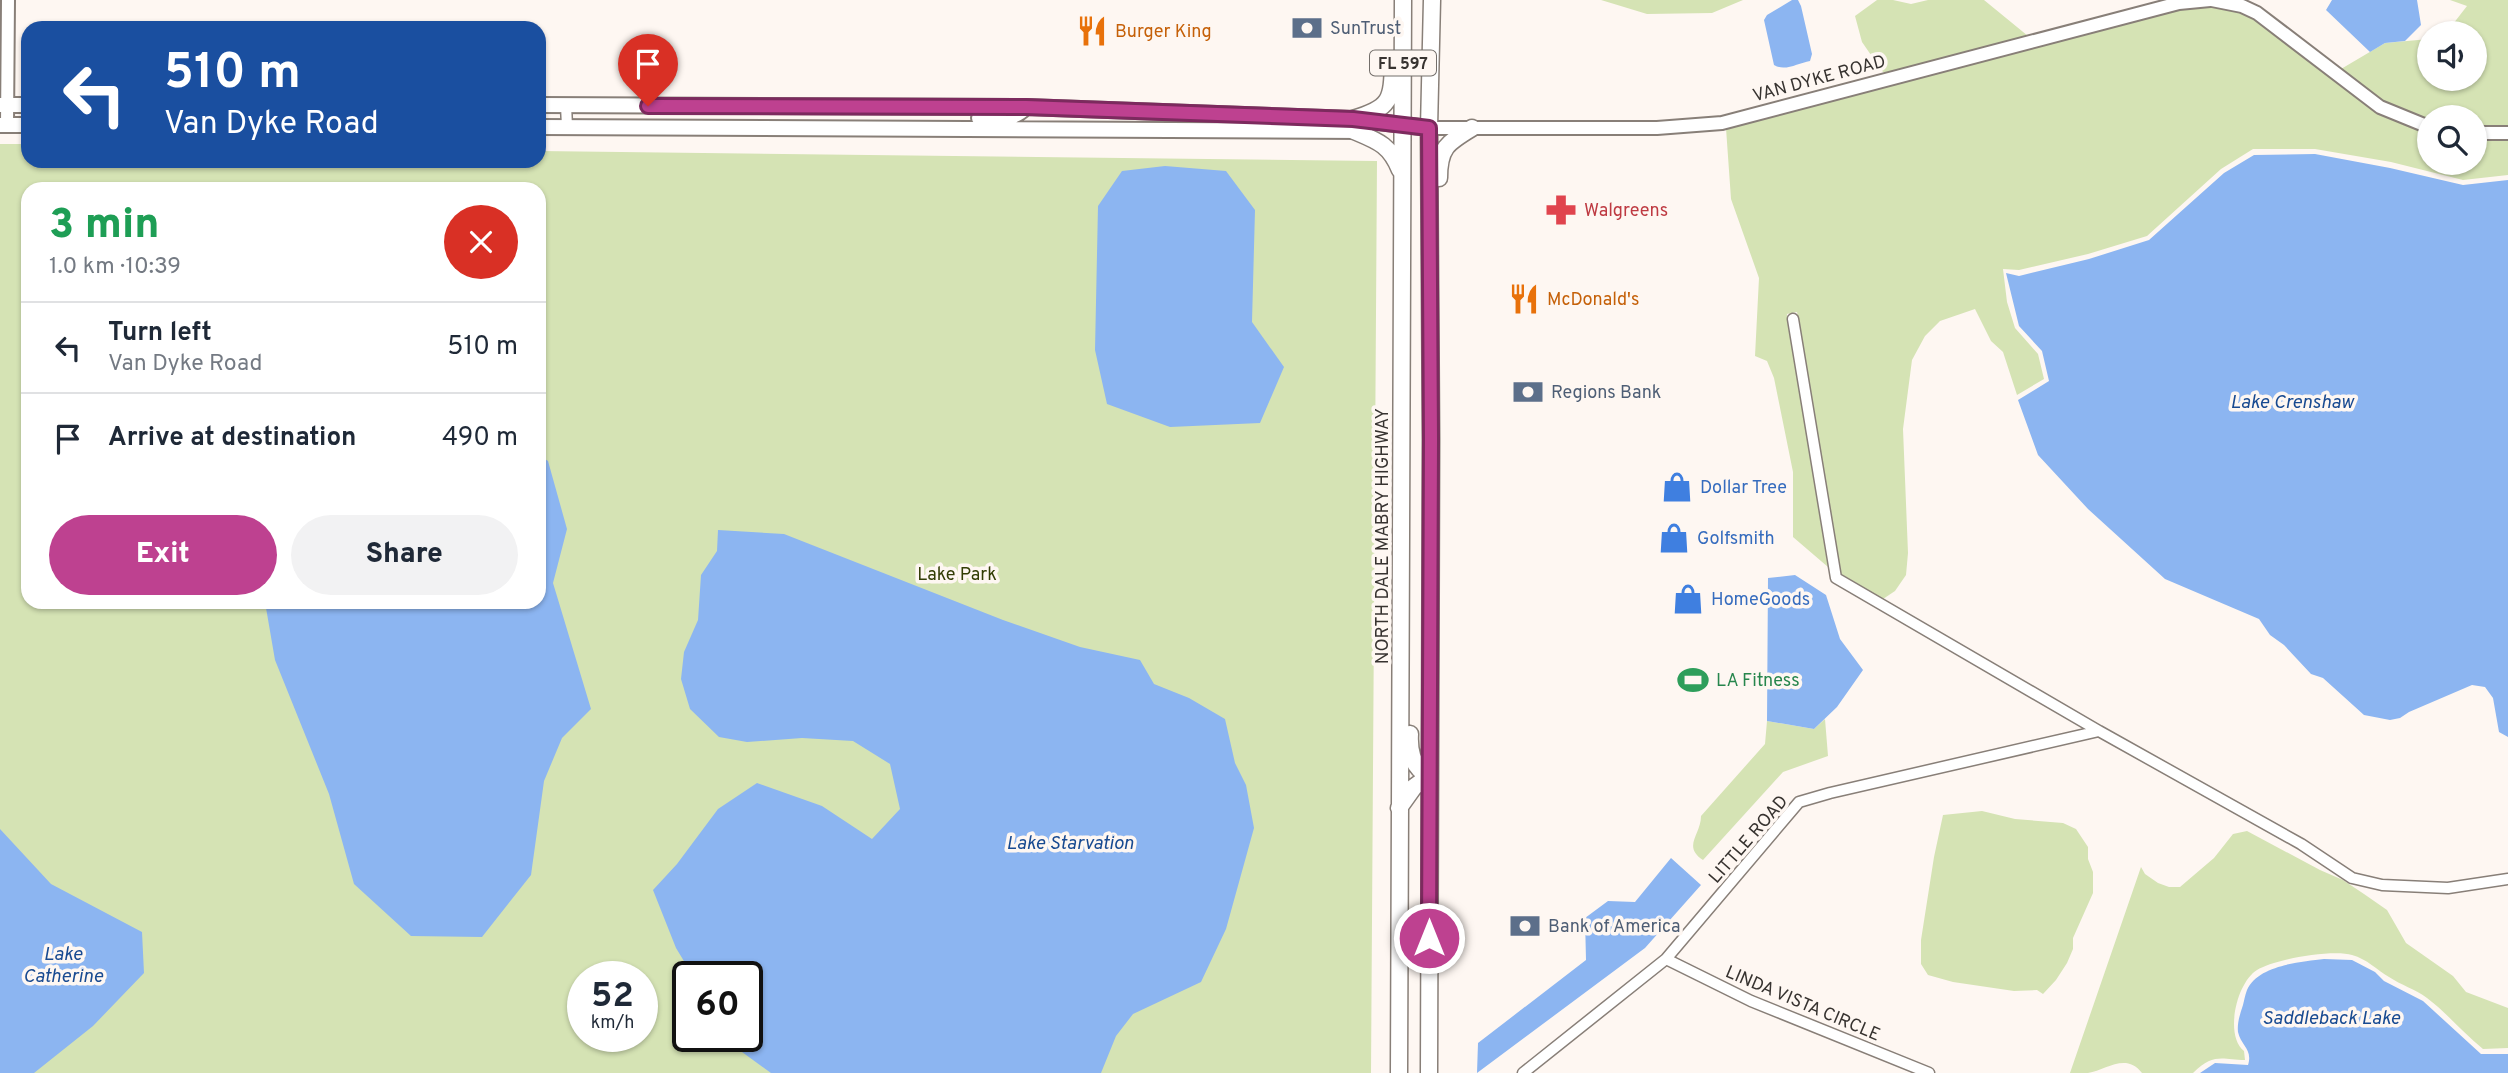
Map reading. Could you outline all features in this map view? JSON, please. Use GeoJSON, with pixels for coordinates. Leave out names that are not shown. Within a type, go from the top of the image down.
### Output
{"type":"FeatureCollection","features":[{"type":"Feature","properties":{"kind":"main road"},"geometry":{"type":"LineString","coordinates":[[1393,0],[1391,96],[1375,113],[1354,125],[1387,147],[1395,157],[1403,176]]}},
{"type":"Feature","properties":{"kind":"main road","name":"NORTH DALE MABRY HIGHWAY"},"geometry":{"type":"LineString","coordinates":[[1399,1073],[1403,0]]}},
{"type":"Feature","properties":{"kind":"main road","name":"FL 597"},"geometry":{"type":"LineString","coordinates":[[1429,1073],[1429,128],[1432,0]]}},
{"type":"Feature","properties":{"kind":"main road"},"geometry":{"type":"LineString","coordinates":[[3,105],[21,105]]}},
{"type":"Feature","properties":{"kind":"main road","name":"VAN DYKE ROAD"},"geometry":{"type":"LineString","coordinates":[[546,105],[1026,107],[1429,128]]}},
{"type":"Feature","properties":{"kind":"main road"},"geometry":{"type":"LineString","coordinates":[[786,128],[869,120],[1011,117],[1018,115],[1026,107]]}},
{"type":"Feature","properties":{"kind":"main road"},"geometry":{"type":"LineString","coordinates":[[3,125],[21,125]]}},
{"type":"Feature","properties":{"kind":"main road","name":"VAN DYKE ROAD"},"geometry":{"type":"LineString","coordinates":[[546,127],[1354,125]]}},
{"type":"Feature","properties":{"kind":"main road"},"geometry":{"type":"LineString","coordinates":[[1399,808],[1429,768],[1437,735],[1439,165],[1447,145],[1472,128]]}},
{"type":"Feature","properties":{"kind":"main road"},"geometry":{"type":"LineString","coordinates":[[1401,584],[1410,610],[1409,747],[1419,770],[1429,768]]}},
{"type":"Feature","properties":{"kind":"street"},"geometry":{"type":"LineString","coordinates":[[3,125],[8,0]]}},
{"type":"Feature","properties":{"kind":"street","name":"VAN DYKE ROAD"},"geometry":{"type":"LineString","coordinates":[[1429,128],[1657,128],[1723,123],[2179,3],[2211,0],[2242,6],[2257,13],[2380,107],[2417,122]]}},
{"type":"Feature","properties":{"kind":"street"},"geometry":{"type":"LineString","coordinates":[[566,105],[567,127]]}},
{"type":"Feature","properties":{"kind":"street"},"geometry":{"type":"LineString","coordinates":[[2487,133],[2508,133]]}},
{"type":"Feature","properties":{"kind":"street"},"geometry":{"type":"LineString","coordinates":[[1793,319],[1836,578],[2099,731],[2301,844],[2351,878],[2382,885],[2440,888],[2508,879]]}},
{"type":"Feature","properties":{"kind":"street","name":"LITTLE ROAD"},"geometry":{"type":"LineString","coordinates":[[1523,1073],[1666,959],[1798,802],[2099,731]]}},
{"type":"Feature","properties":{"kind":"street","name":"LINDA VISTA CIRCLE"},"geometry":{"type":"LineString","coordinates":[[1666,959],[1751,1001],[1929,1073]]}},
{"type":"Feature","properties":{"kind":"green space"},"geometry":{"type":"Polygon","coordinates":[[[1601,0],[1743,0],[1712,13],[1647,14],[1601,0]]]}},
{"type":"Feature","properties":{"kind":"green space"},"geometry":{"type":"Polygon","coordinates":[[[1877,0],[1911,4],[1928,0],[1984,0],[2028,36],[1886,74],[1862,42],[1855,16],[1877,0]]]}},
{"type":"Feature","properties":{"kind":"green space"},"geometry":{"type":"Polygon","coordinates":[[[2450,0],[2508,0],[2508,127],[2487,127],[2487,105],[2417,105],[2417,115],[2383,101],[2341,69],[2385,43],[2417,40],[2417,91],[2487,91],[2487,21],[2455,21],[2467,6],[2450,0]]]}},
{"type":"Feature","properties":{"kind":"green space"},"geometry":{"type":"Polygon","coordinates":[[[2212,6],[2240,12],[2255,19],[2377,112],[2417,128],[2417,168],[2315,149],[2253,149],[2221,169],[2147,236],[2088,254],[2019,270],[2003,269],[2007,302],[2015,328],[2038,354],[2044,379],[2017,395],[2003,352],[1991,341],[1975,309],[1940,321],[1925,336],[1912,360],[1903,429],[1908,553],[1906,575],[1895,591],[1883,599],[1841,574],[1797,312],[1787,314],[1828,567],[1793,537],[1793,472],[1774,378],[1767,361],[1755,356],[1759,278],[1731,199],[1726,128],[2180,9],[2212,6]]]}},
{"type":"Feature","properties":{"kind":"green space"},"geometry":{"type":"Polygon","coordinates":[[[2487,139],[2508,139],[2508,175],[2463,180],[2443,175],[2487,175],[2487,139]]]}},
{"type":"Feature","properties":{"kind":"green space","name":"Lake Park"},"geometry":{"type":"Polygon","coordinates":[[[0,144],[21,144],[21,168],[546,168],[546,151],[1377,161],[1371,1073],[0,1073],[0,144]]]}},
{"type":"Feature","properties":{"kind":"green space"},"geometry":{"type":"Polygon","coordinates":[[[1825,719],[1828,756],[1783,772],[1703,860],[1697,855],[1693,845],[1701,816],[1765,744],[1767,721],[1814,729],[1825,719]]]}},
{"type":"Feature","properties":{"kind":"green space"},"geometry":{"type":"Polygon","coordinates":[[[1982,811],[2015,819],[2063,823],[2076,829],[2088,847],[2088,859],[2093,872],[2093,893],[2073,938],[2073,949],[2067,963],[2043,994],[2037,990],[2014,991],[1953,982],[1928,975],[1921,964],[1921,940],[1943,815],[1982,811]]]}},
{"type":"Feature","properties":{"kind":"green space"},"geometry":{"type":"Polygon","coordinates":[[[2247,831],[2343,880],[2364,894],[2387,910],[2406,943],[2453,976],[2466,992],[2508,1008],[2508,1048],[2483,1049],[2422,995],[2357,957],[2332,953],[2276,962],[2250,976],[2239,997],[2234,1022],[2245,1060],[2212,1060],[2193,1073],[2142,1073],[2136,1067],[2123,1063],[2088,1073],[2070,1073],[2141,867],[2145,874],[2158,883],[2180,887],[2214,858],[2233,834],[2247,831]]]}},
{"type":"Feature","properties":{"kind":"water"},"geometry":{"type":"Polygon","coordinates":[[[1792,0],[1798,0],[1801,6],[1812,54],[1810,61],[1778,67],[1774,65],[1764,20],[1767,15],[1792,0]]]}},
{"type":"Feature","properties":{"kind":"water"},"geometry":{"type":"Polygon","coordinates":[[[2332,0],[2417,0],[2420,21],[2417,21],[2417,29],[2405,41],[2385,43],[2370,52],[2326,10],[2332,0]]]}},
{"type":"Feature","properties":{"kind":"water","name":"Lake Crenshaw"},"geometry":{"type":"Polygon","coordinates":[[[2315,154],[2463,185],[2508,180],[2508,737],[2499,732],[2493,698],[2485,687],[2472,685],[2400,718],[2390,720],[2364,715],[2323,678],[2311,674],[2284,645],[2270,635],[2259,619],[2165,579],[2088,509],[2038,455],[2018,400],[2049,381],[2042,351],[2019,326],[2006,273],[2019,276],[2089,259],[2149,240],[2224,173],[2254,155],[2315,154]]]}},
{"type":"Feature","properties":{"kind":"water"},"geometry":{"type":"Polygon","coordinates":[[[1165,166],[1226,171],[1255,210],[1252,322],[1284,367],[1260,423],[1170,427],[1107,404],[1095,350],[1098,206],[1122,171],[1165,166]]]}},
{"type":"Feature","properties":{"kind":"water"},"geometry":{"type":"Polygon","coordinates":[[[546,460],[548,461],[567,529],[553,583],[591,709],[562,738],[544,781],[531,875],[482,937],[411,936],[354,884],[329,794],[275,660],[266,609],[546,609],[546,460]]]}},
{"type":"Feature","properties":{"kind":"water","name":"Lake Starvation"},"geometry":{"type":"Polygon","coordinates":[[[718,530],[784,534],[1003,620],[1080,647],[1140,660],[1154,684],[1189,698],[1225,719],[1235,763],[1246,785],[1254,828],[1226,929],[1201,982],[1133,1014],[1116,1036],[1101,1073],[771,1073],[742,1052],[763,1052],[763,961],[684,961],[653,890],[677,864],[718,809],[757,783],[822,806],[872,839],[900,809],[890,764],[853,741],[802,738],[747,742],[719,737],[690,709],[681,679],[684,652],[698,620],[701,575],[717,551],[718,530]]]}},
{"type":"Feature","properties":{"kind":"water"},"geometry":{"type":"Polygon","coordinates":[[[1795,575],[1826,595],[1840,639],[1863,670],[1837,707],[1814,729],[1767,721],[1768,578],[1795,575]]]}},
{"type":"Feature","properties":{"kind":"water","name":"Lake Catherine"},"geometry":{"type":"Polygon","coordinates":[[[0,829],[51,884],[142,932],[144,973],[93,1026],[34,1073],[0,1073],[0,829]]]}},
{"type":"Feature","properties":{"kind":"water"},"geometry":{"type":"Polygon","coordinates":[[[1671,858],[1701,885],[1645,948],[1477,1073],[1478,1043],[1586,960],[1585,918],[1608,901],[1635,902],[1671,858]]]}},
{"type":"Feature","properties":{"kind":"water","name":"Saddleback Lake"},"geometry":{"type":"Polygon","coordinates":[[[2324,959],[2352,960],[2375,972],[2384,981],[2423,1001],[2481,1054],[2508,1054],[2508,1073],[2200,1073],[2215,1063],[2248,1065],[2248,1051],[2239,1037],[2238,1025],[2246,992],[2252,982],[2260,975],[2281,966],[2324,959]]]}},
{"type":"Feature","properties":{"kind":"place","name":"SunTrust"},"geometry":{"type":"Point","coordinates":[1307,28]}},
{"type":"Feature","properties":{"kind":"place","name":"Burger King"},"geometry":{"type":"Point","coordinates":[1092,31]}},
{"type":"Feature","properties":{"kind":"place","name":"Walgreens"},"geometry":{"type":"Point","coordinates":[1561,210]}},
{"type":"Feature","properties":{"kind":"place","name":"McDonald's"},"geometry":{"type":"Point","coordinates":[1524,299]}},
{"type":"Feature","properties":{"kind":"place","name":"Regions Bank"},"geometry":{"type":"Point","coordinates":[1528,392]}},
{"type":"Feature","properties":{"kind":"place","name":"Dollar Tree"},"geometry":{"type":"Point","coordinates":[1677,487]}},
{"type":"Feature","properties":{"kind":"place","name":"Golfsmith"},"geometry":{"type":"Point","coordinates":[1674,538]}},
{"type":"Feature","properties":{"kind":"place","name":"HomeGoods"},"geometry":{"type":"Point","coordinates":[1688,599]}},
{"type":"Feature","properties":{"kind":"place","name":"LA Fitness"},"geometry":{"type":"Point","coordinates":[1693,680]}},
{"type":"Feature","properties":{"kind":"place","name":"Bank of America"},"geometry":{"type":"Point","coordinates":[1525,926]}},
{"type":"Feature","properties":{"kind":"route"},"geometry":{"type":"LineString","coordinates":[[648,106],[1026,107],[1353,119],[1429,128],[1429,938]]}}]}
